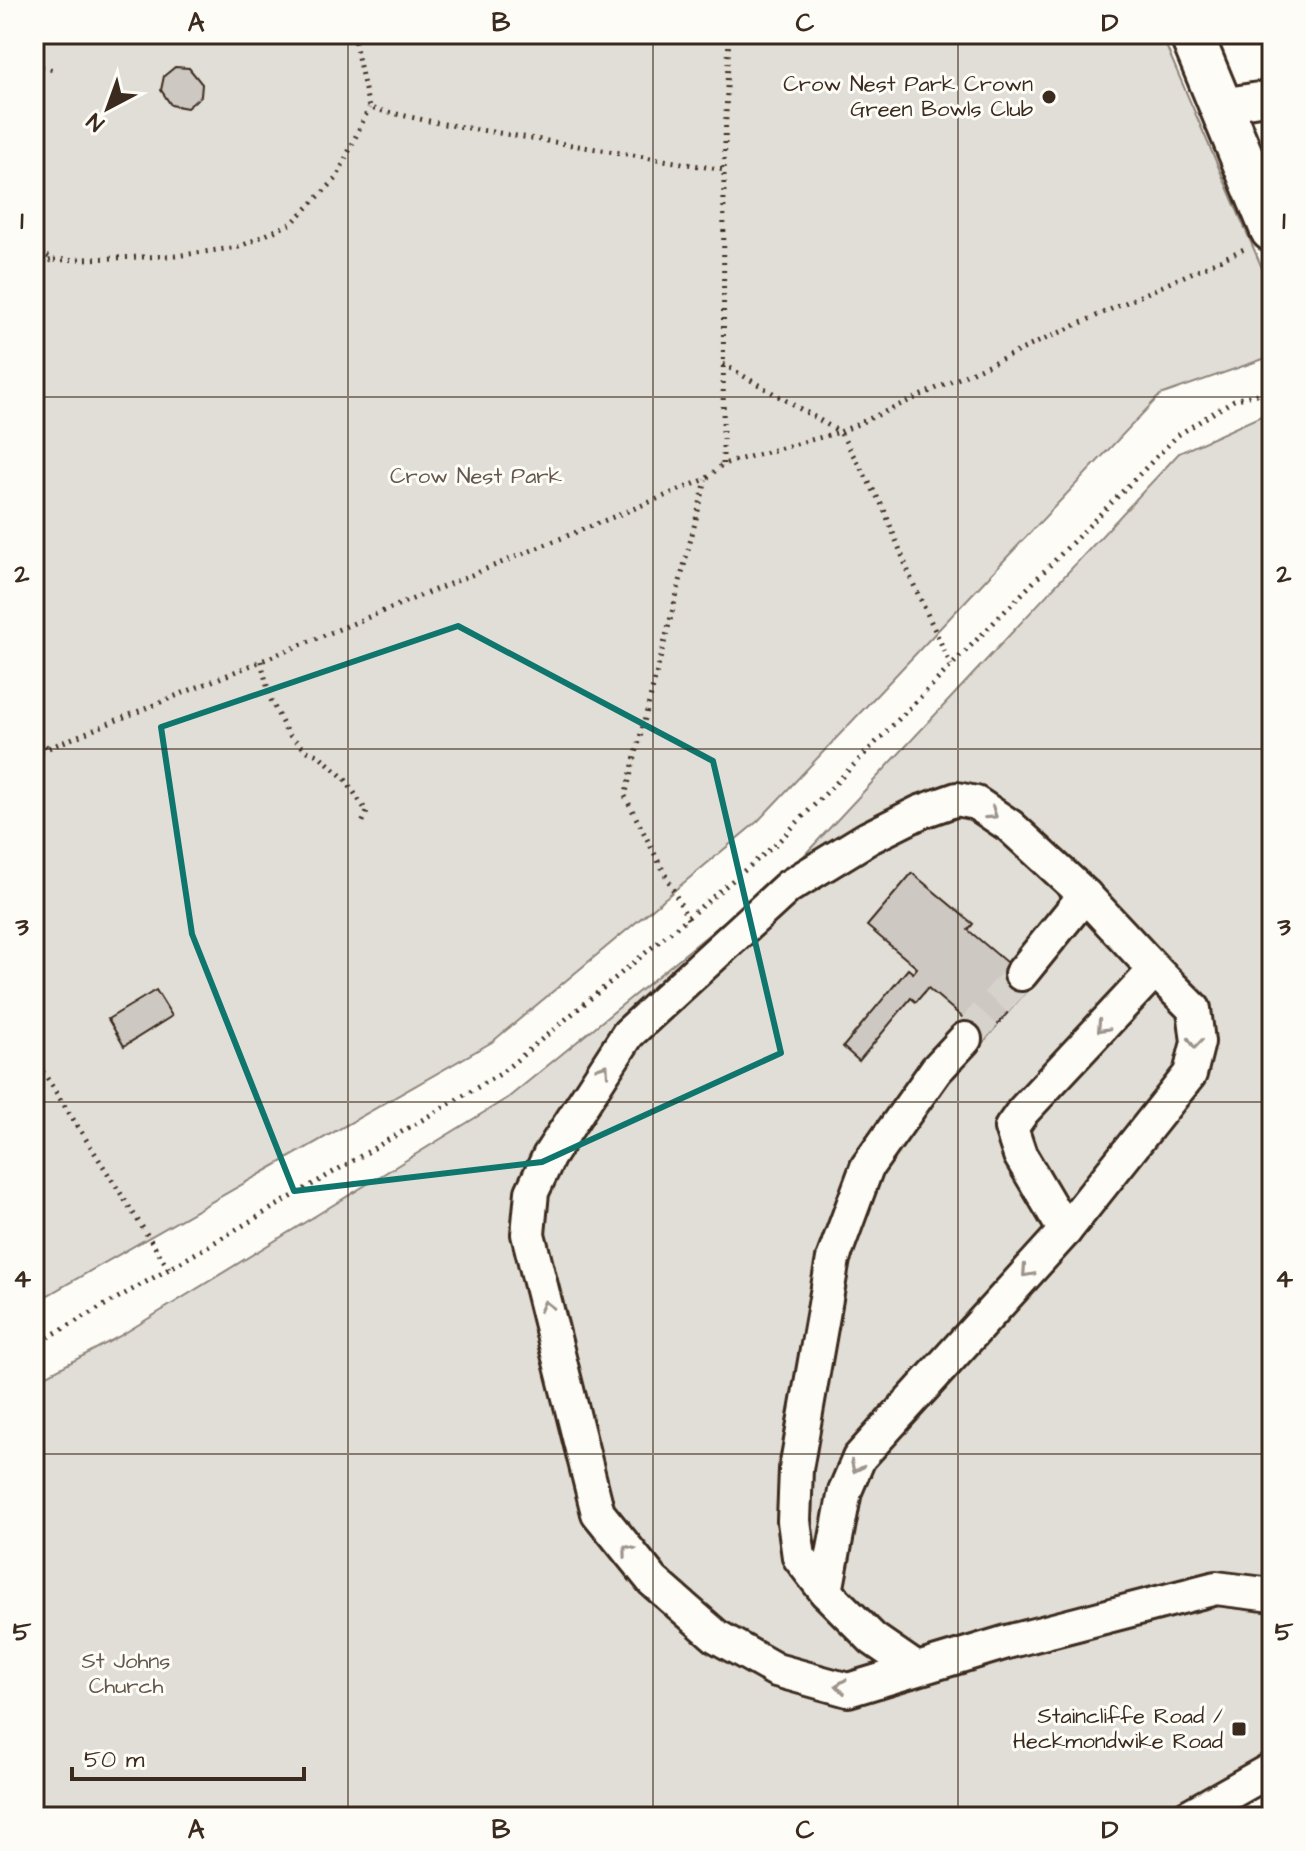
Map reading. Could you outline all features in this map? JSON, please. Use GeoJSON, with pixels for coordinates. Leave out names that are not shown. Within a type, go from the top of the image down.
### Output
{"type":"FeatureCollection","features":[{"type":"Feature","properties":{"kind":"main road"},"geometry":{"type":"LineString","coordinates":[[1191,34],[1221,105],[1265,236]]}},
{"type":"Feature","properties":{"kind":"street"},"geometry":{"type":"LineString","coordinates":[[1221,105],[1272,97]]}},
{"type":"Feature","properties":{"kind":"street"},"geometry":{"type":"LineString","coordinates":[[826,1592],[845,1491],[859,1458],[1065,1231],[1190,1074],[1198,1042],[1194,1009],[1085,895],[1010,826],[976,803],[957,799],[920,812],[868,838],[788,887],[628,1034],[549,1156],[532,1192],[528,1234],[598,1513],[653,1581],[716,1636],[776,1670],[848,1690],[1007,1642],[1216,1588],[1272,1595]]}},
{"type":"Feature","properties":{"kind":"street"},"geometry":{"type":"LineString","coordinates":[[1021,974],[1085,895]]}},
{"type":"Feature","properties":{"kind":"street"},"geometry":{"type":"LineString","coordinates":[[1065,1231],[1020,1155],[1011,1128],[1023,1111],[1155,970]]}},
{"type":"Feature","properties":{"kind":"street"},"geometry":{"type":"LineString","coordinates":[[915,1668],[873,1639],[826,1592],[799,1557],[794,1521],[796,1469],[833,1259],[867,1167],[936,1070],[965,1039]]}},
{"type":"Feature","properties":{"kind":"street"},"geometry":{"type":"LineString","coordinates":[[1187,1817],[1272,1769]]}},
{"type":"Feature","properties":{"kind":"path"},"geometry":{"type":"LineString","coordinates":[[34,266],[53,260],[175,256],[239,247],[292,223],[336,179],[369,108],[353,34]]}},
{"type":"Feature","properties":{"kind":"path"},"geometry":{"type":"LineString","coordinates":[[723,464],[724,170],[729,34]]}},
{"type":"Feature","properties":{"kind":"path"},"geometry":{"type":"LineString","coordinates":[[34,66],[54,70]]}},
{"type":"Feature","properties":{"kind":"path"},"geometry":{"type":"LineString","coordinates":[[369,108],[438,123],[724,170]]}},
{"type":"Feature","properties":{"kind":"path"},"geometry":{"type":"LineString","coordinates":[[34,754],[706,479],[723,464],[840,432],[1265,236]]}},
{"type":"Feature","properties":{"kind":"path"},"geometry":{"type":"LineString","coordinates":[[34,247],[53,260]]}},
{"type":"Feature","properties":{"kind":"path"},"geometry":{"type":"LineString","coordinates":[[723,364],[840,432],[883,507],[912,581],[951,665]]}},
{"type":"Feature","properties":{"kind":"path"},"geometry":{"type":"LineString","coordinates":[[34,1345],[500,1074],[775,845],[1178,435],[1234,400],[1272,390]]}},
{"type":"Feature","properties":{"kind":"path"},"geometry":{"type":"LineString","coordinates":[[688,919],[625,796],[706,479]]}},
{"type":"Feature","properties":{"kind":"path"},"geometry":{"type":"LineString","coordinates":[[261,661],[270,698],[287,733],[307,751],[320,756],[345,779],[367,812],[361,826]]}},
{"type":"Feature","properties":{"kind":"path"},"geometry":{"type":"LineString","coordinates":[[34,734],[48,748]]}},
{"type":"Feature","properties":{"kind":"path"},"geometry":{"type":"LineString","coordinates":[[34,1058],[169,1269]]}},
{"type":"Feature","properties":{"kind":"highlighted area"},"geometry":{"type":"Polygon","coordinates":[[[458,626],[713,761],[781,1053],[542,1162],[294,1191],[192,934],[161,727],[458,626]]]}},
{"type":"Feature","properties":{"kind":"green space","name":"Crow Nest Park"},"geometry":{"type":"Polygon","coordinates":[[[34,34],[1161,34],[1272,291],[1272,356],[1160,395],[758,821],[492,1042],[34,1303],[34,34]]]}},
{"type":"Feature","properties":{"kind":"green space","name":"St Johns Church"},"geometry":{"type":"Polygon","coordinates":[[[1272,411],[1272,1769],[1185,1817],[34,1817],[34,1382],[120,1336],[509,1097],[798,862],[1179,453],[1272,411]]]}},
{"type":"Feature","properties":{"kind":"building"},"geometry":{"type":"Polygon","coordinates":[[[175,67],[189,68],[202,84],[201,96],[187,108],[171,105],[161,90],[164,76],[175,67]]]}},
{"type":"Feature","properties":{"kind":"building"},"geometry":{"type":"Polygon","coordinates":[[[912,873],[973,924],[968,930],[1032,984],[977,1049],[959,1034],[969,1023],[928,988],[916,1002],[911,998],[859,1061],[843,1047],[908,969],[913,973],[917,968],[867,926],[912,873]]]}},
{"type":"Feature","properties":{"kind":"building"},"geometry":{"type":"Polygon","coordinates":[[[156,990],[172,1016],[124,1046],[108,1019],[156,990]]]}},
{"type":"Feature","properties":{"kind":"tunnel"},"geometry":{"type":"LineString","coordinates":[[965,1039],[1021,974]]}},
{"type":"Feature","properties":{"kind":"place","name":"Crow Nest Park Crown Green Bowls Club"},"geometry":{"type":"Point","coordinates":[1049,97]}},
{"type":"Feature","properties":{"kind":"place","name":"Staincliffe Road / Heckmondwike Road"},"geometry":{"type":"Point","coordinates":[1239,1729]}}]}
